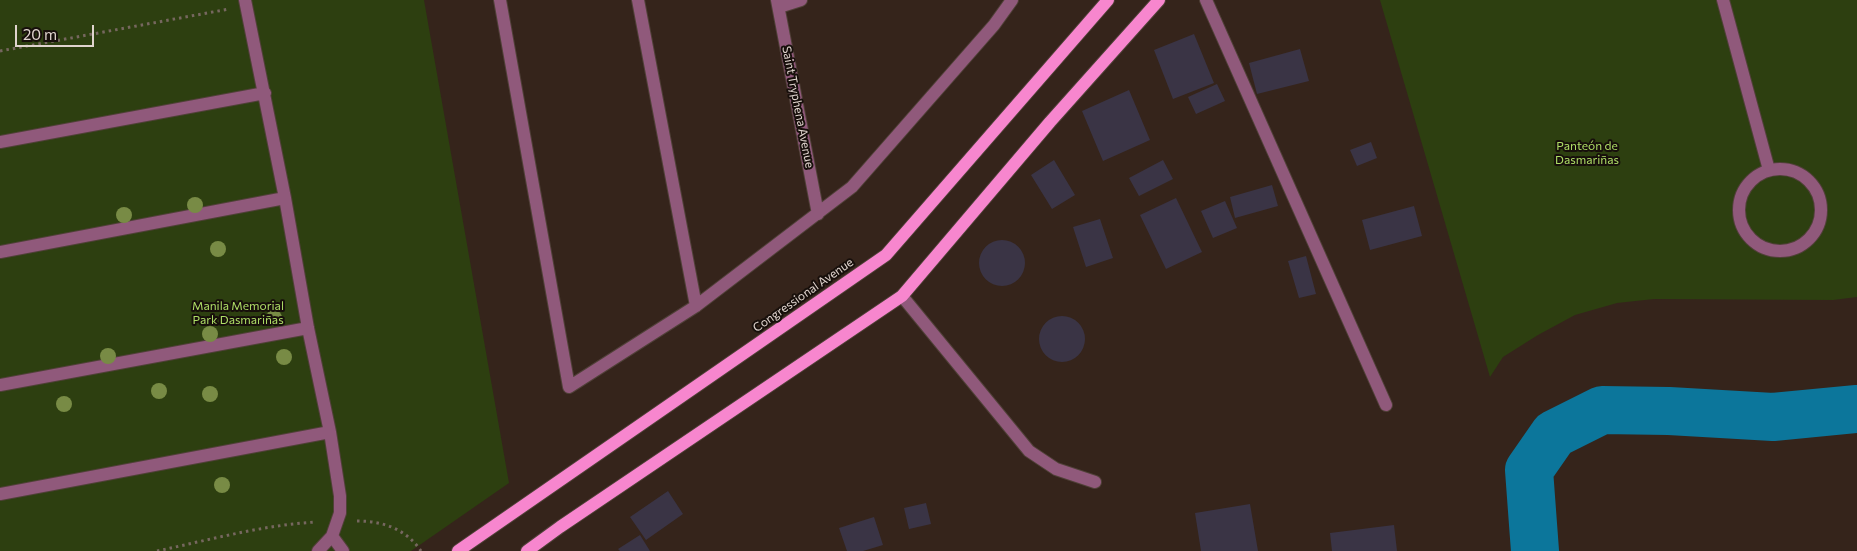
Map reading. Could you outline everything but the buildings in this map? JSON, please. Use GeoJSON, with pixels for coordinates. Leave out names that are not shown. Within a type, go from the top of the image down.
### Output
{"type":"FeatureCollection","features":[{"type":"Feature","properties":{"kind":"main road","name":"Congressional Avenue"},"geometry":{"type":"LineString","coordinates":[[458,551],[886,255],[1108,0]]}},
{"type":"Feature","properties":{"kind":"main road"},"geometry":{"type":"LineString","coordinates":[[527,551],[902,296],[1050,122],[1159,0]]}},
{"type":"Feature","properties":{"kind":"street"},"geometry":{"type":"LineString","coordinates":[[500,0],[569,387],[696,306],[852,187],[994,25],[1012,0]]}},
{"type":"Feature","properties":{"kind":"street"},"geometry":{"type":"LineString","coordinates":[[638,0],[696,306]]}},
{"type":"Feature","properties":{"kind":"street"},"geometry":{"type":"LineString","coordinates":[[778,3],[801,0]]}},
{"type":"Feature","properties":{"kind":"street"},"geometry":{"type":"LineString","coordinates":[[1206,0],[1386,405]]}},
{"type":"Feature","properties":{"kind":"street"},"geometry":{"type":"LineString","coordinates":[[1723,0],[1769,170]]}},
{"type":"Feature","properties":{"kind":"street"},"geometry":{"type":"LineString","coordinates":[[246,3],[265,93],[308,328],[330,432],[340,496],[338,522],[332,536],[318,551]]}},
{"type":"Feature","properties":{"kind":"street","name":"Saint Tryphena Avenue"},"geometry":{"type":"LineString","coordinates":[[778,3],[818,214]]}},
{"type":"Feature","properties":{"kind":"street"},"geometry":{"type":"LineString","coordinates":[[0,142],[265,93]]}},
{"type":"Feature","properties":{"kind":"street"},"geometry":{"type":"LineString","coordinates":[[1784,168],[1798,172],[1809,180],[1818,192],[1822,206],[1820,221],[1814,234],[1804,244],[1791,251],[1778,252],[1765,249],[1745,233],[1740,221],[1738,208],[1741,195],[1747,183],[1757,175],[1769,170],[1784,168]]}},
{"type":"Feature","properties":{"kind":"street"},"geometry":{"type":"LineString","coordinates":[[0,252],[285,198]]}},
{"type":"Feature","properties":{"kind":"street"},"geometry":{"type":"LineString","coordinates":[[902,296],[1029,451],[1056,469],[1095,482]]}},
{"type":"Feature","properties":{"kind":"street"},"geometry":{"type":"LineString","coordinates":[[0,385],[308,328]]}},
{"type":"Feature","properties":{"kind":"street"},"geometry":{"type":"LineString","coordinates":[[0,494],[330,432]]}},
{"type":"Feature","properties":{"kind":"street"},"geometry":{"type":"LineString","coordinates":[[332,536],[343,551]]}},
{"type":"Feature","properties":{"kind":"path"},"geometry":{"type":"LineString","coordinates":[[0,51],[246,3]]}},
{"type":"Feature","properties":{"kind":"path"},"geometry":{"type":"LineString","coordinates":[[157,551],[296,523],[374,521],[397,528],[421,551]]}},
{"type":"Feature","properties":{"kind":"green space","name":"Manila Memorial Park Dasmariñas"},"geometry":{"type":"Polygon","coordinates":[[[0,0],[424,0],[509,483],[411,551],[0,551],[0,0]]]}},
{"type":"Feature","properties":{"kind":"green space","name":"Panteón de Dasmariñas"},"geometry":{"type":"Polygon","coordinates":[[[1380,0],[1857,0],[1857,297],[1833,300],[1654,299],[1617,303],[1575,315],[1538,335],[1503,357],[1490,377],[1380,0]]]}},
{"type":"Feature","properties":{"kind":"waterway"},"geometry":{"type":"LineString","coordinates":[[1535,551],[1529,470],[1554,434],[1602,410],[1669,411],[1773,417],[1857,409]]}}]}
